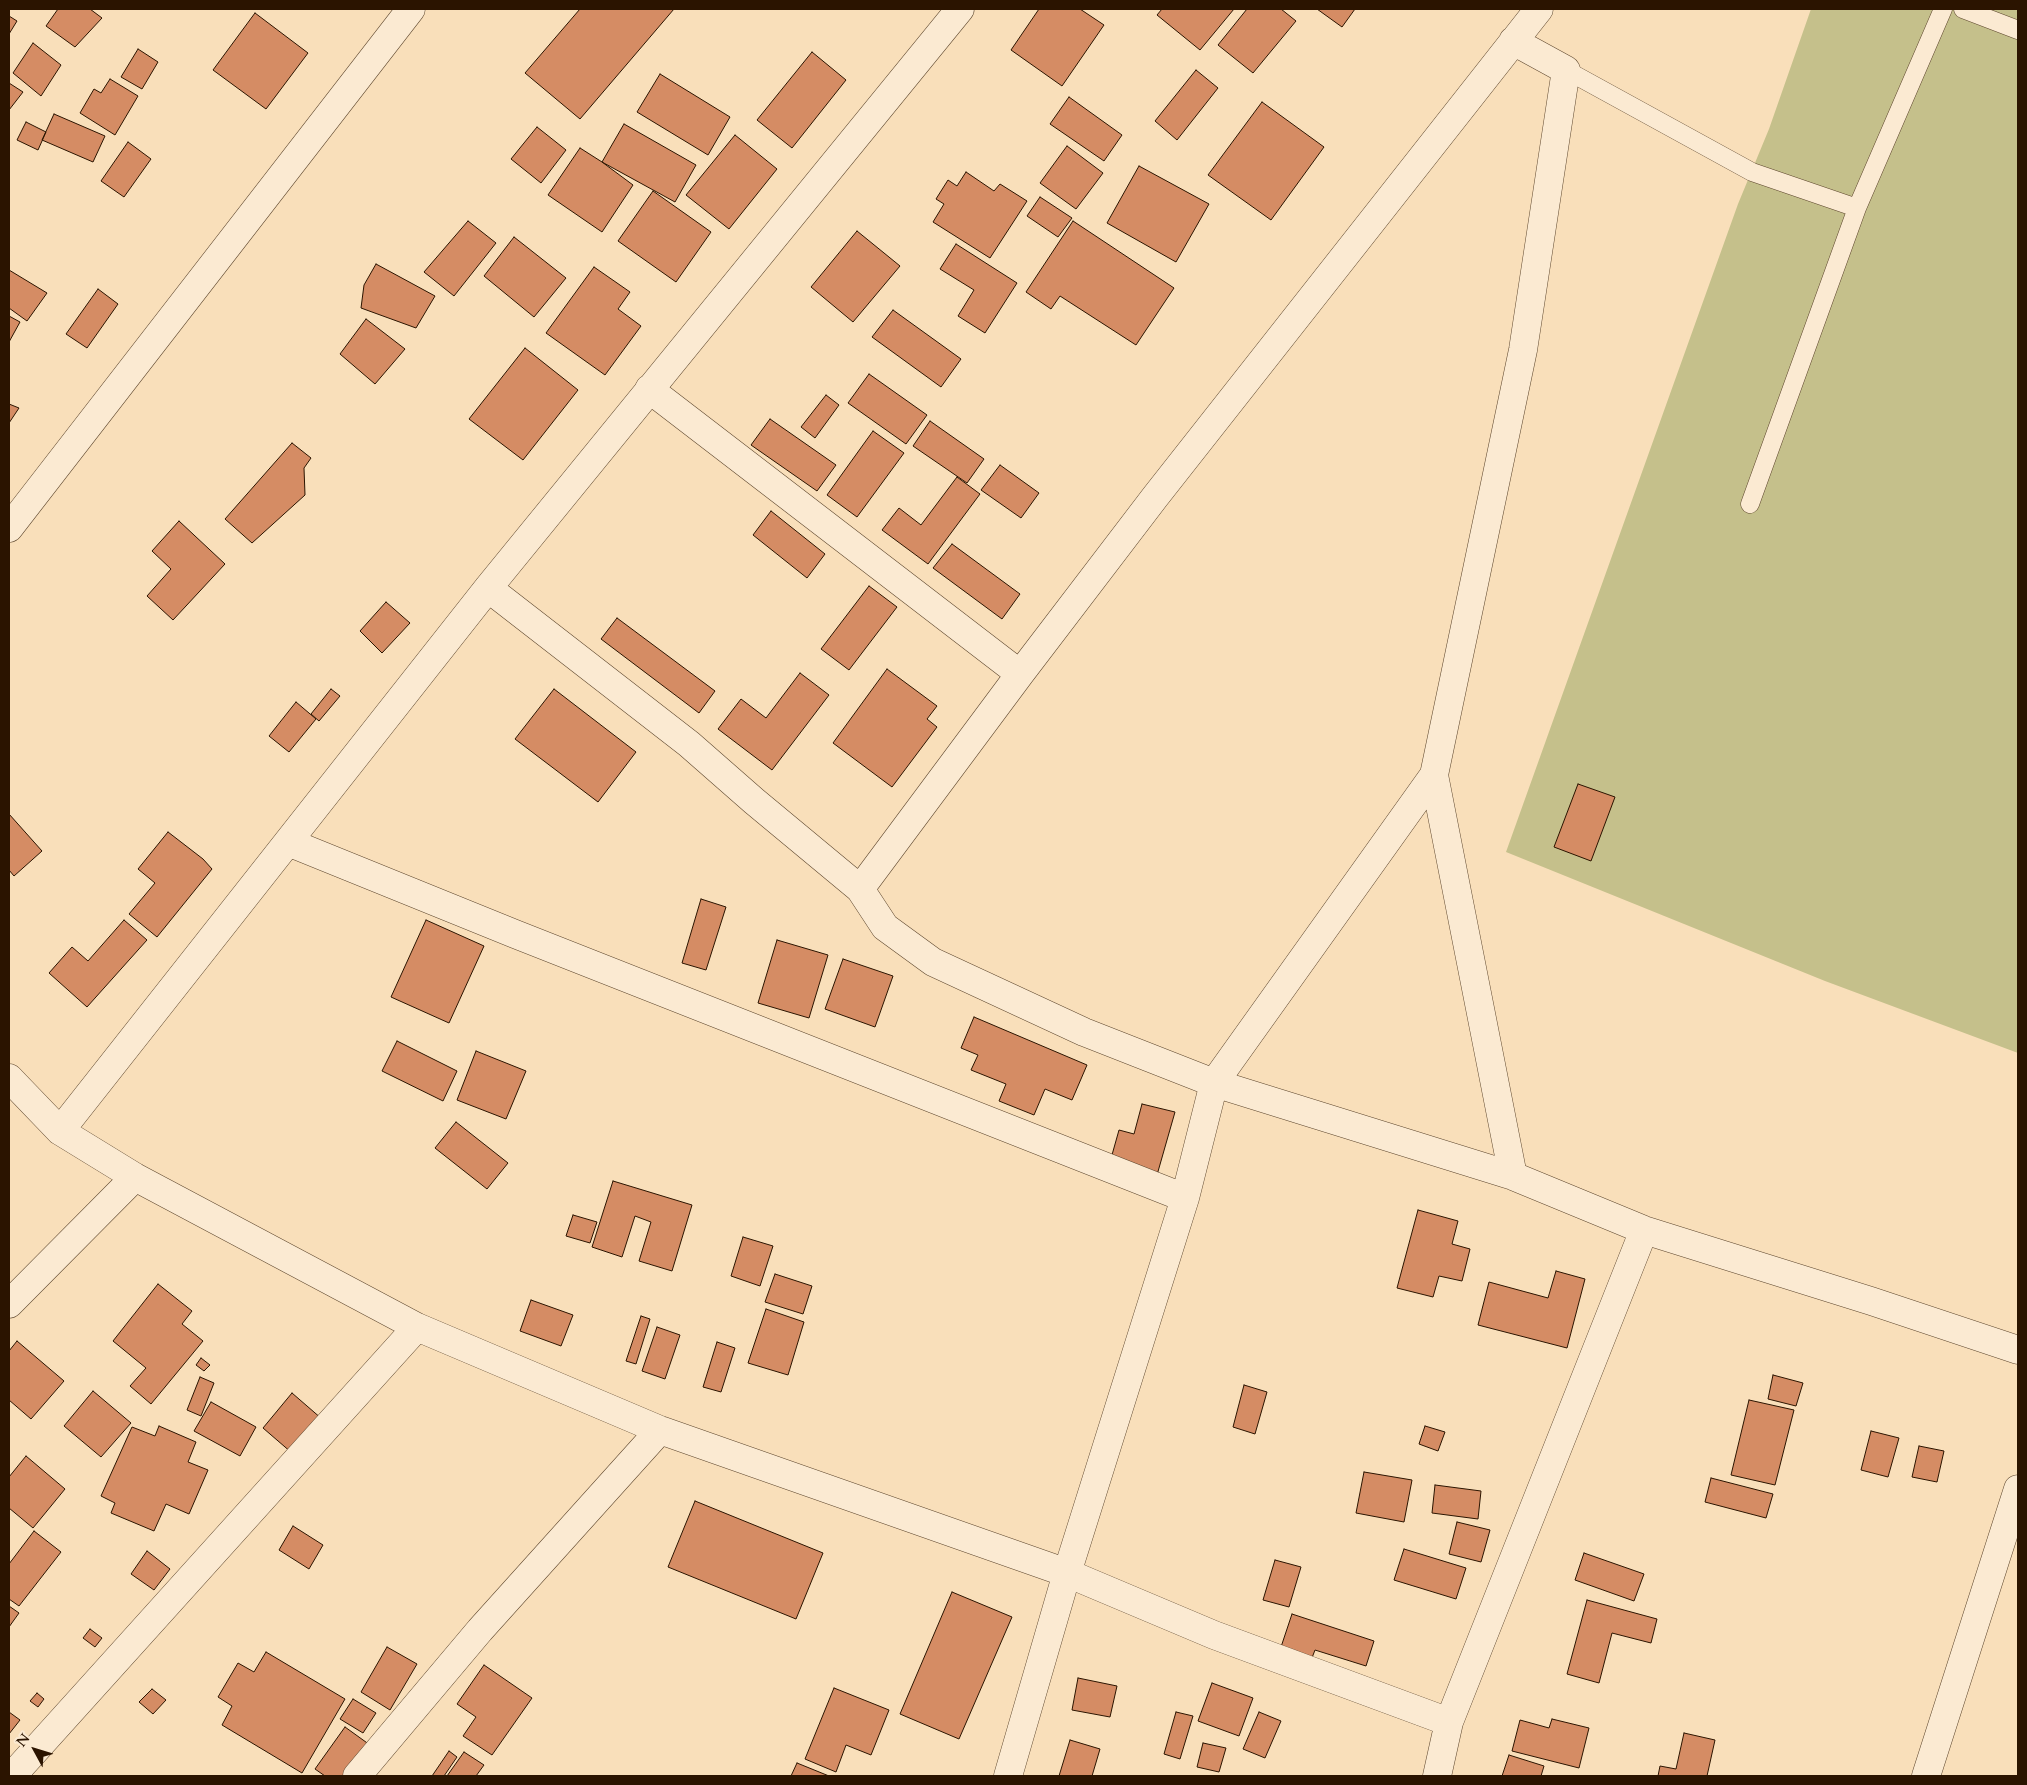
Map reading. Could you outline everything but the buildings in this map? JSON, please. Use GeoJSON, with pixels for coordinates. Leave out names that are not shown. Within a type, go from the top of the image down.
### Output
{"type":"FeatureCollection","features":[{"type":"Feature","properties":{"kind":"street"},"geometry":{"type":"LineString","coordinates":[[9,528],[411,9]]}},
{"type":"Feature","properties":{"kind":"street"},"geometry":{"type":"LineString","coordinates":[[60,1131],[488,588],[960,9]]}},
{"type":"Feature","properties":{"kind":"street"},"geometry":{"type":"LineString","coordinates":[[860,889],[1155,497],[1539,9]]}},
{"type":"Feature","properties":{"kind":"street"},"geometry":{"type":"LineString","coordinates":[[1513,41],[1566,70],[1523,350],[1434,774],[1513,1176]]}},
{"type":"Feature","properties":{"kind":"street"},"geometry":{"type":"LineString","coordinates":[[650,389],[1020,674]]}},
{"type":"Feature","properties":{"kind":"street"},"geometry":{"type":"LineString","coordinates":[[488,588],[689,744],[754,802],[860,889],[885,927],[933,962],[1084,1032],[1214,1083],[1513,1176],[1644,1230],[1871,1301],[2018,1350]]}},
{"type":"Feature","properties":{"kind":"street"},"geometry":{"type":"LineString","coordinates":[[1008,1776],[1067,1573],[1184,1198],[1214,1083],[1434,774]]}},
{"type":"Feature","properties":{"kind":"street"},"geometry":{"type":"LineString","coordinates":[[288,842],[515,934],[1184,1198]]}},
{"type":"Feature","properties":{"kind":"street"},"geometry":{"type":"LineString","coordinates":[[9,1078],[60,1131],[135,1177],[417,1328],[660,1430],[1067,1573],[1214,1635],[1449,1722]]}},
{"type":"Feature","properties":{"kind":"street"},"geometry":{"type":"LineString","coordinates":[[9,1304],[135,1177]]}},
{"type":"Feature","properties":{"kind":"street"},"geometry":{"type":"LineString","coordinates":[[1437,1776],[1449,1722],[1644,1230]]}},
{"type":"Feature","properties":{"kind":"street"},"geometry":{"type":"LineString","coordinates":[[12,1776],[417,1328]]}},
{"type":"Feature","properties":{"kind":"street"},"geometry":{"type":"LineString","coordinates":[[357,1776],[480,1630],[660,1430]]}},
{"type":"Feature","properties":{"kind":"street"},"geometry":{"type":"LineString","coordinates":[[1926,1776],[2018,1489]]}},
{"type":"Feature","properties":{"kind":"lane"},"geometry":{"type":"LineString","coordinates":[[1750,504],[1857,208],[1943,9]]}},
{"type":"Feature","properties":{"kind":"lane"},"geometry":{"type":"LineString","coordinates":[[1963,9],[2018,30]]}},
{"type":"Feature","properties":{"kind":"lane"},"geometry":{"type":"LineString","coordinates":[[1566,70],[1752,172],[1857,208]]}},
{"type":"Feature","properties":{"kind":"shaded area"},"geometry":{"type":"Polygon","coordinates":[[[1811,9],[2018,9],[2018,1053],[1825,981],[1506,852],[1738,204],[1769,129],[1811,9]]]}}]}
